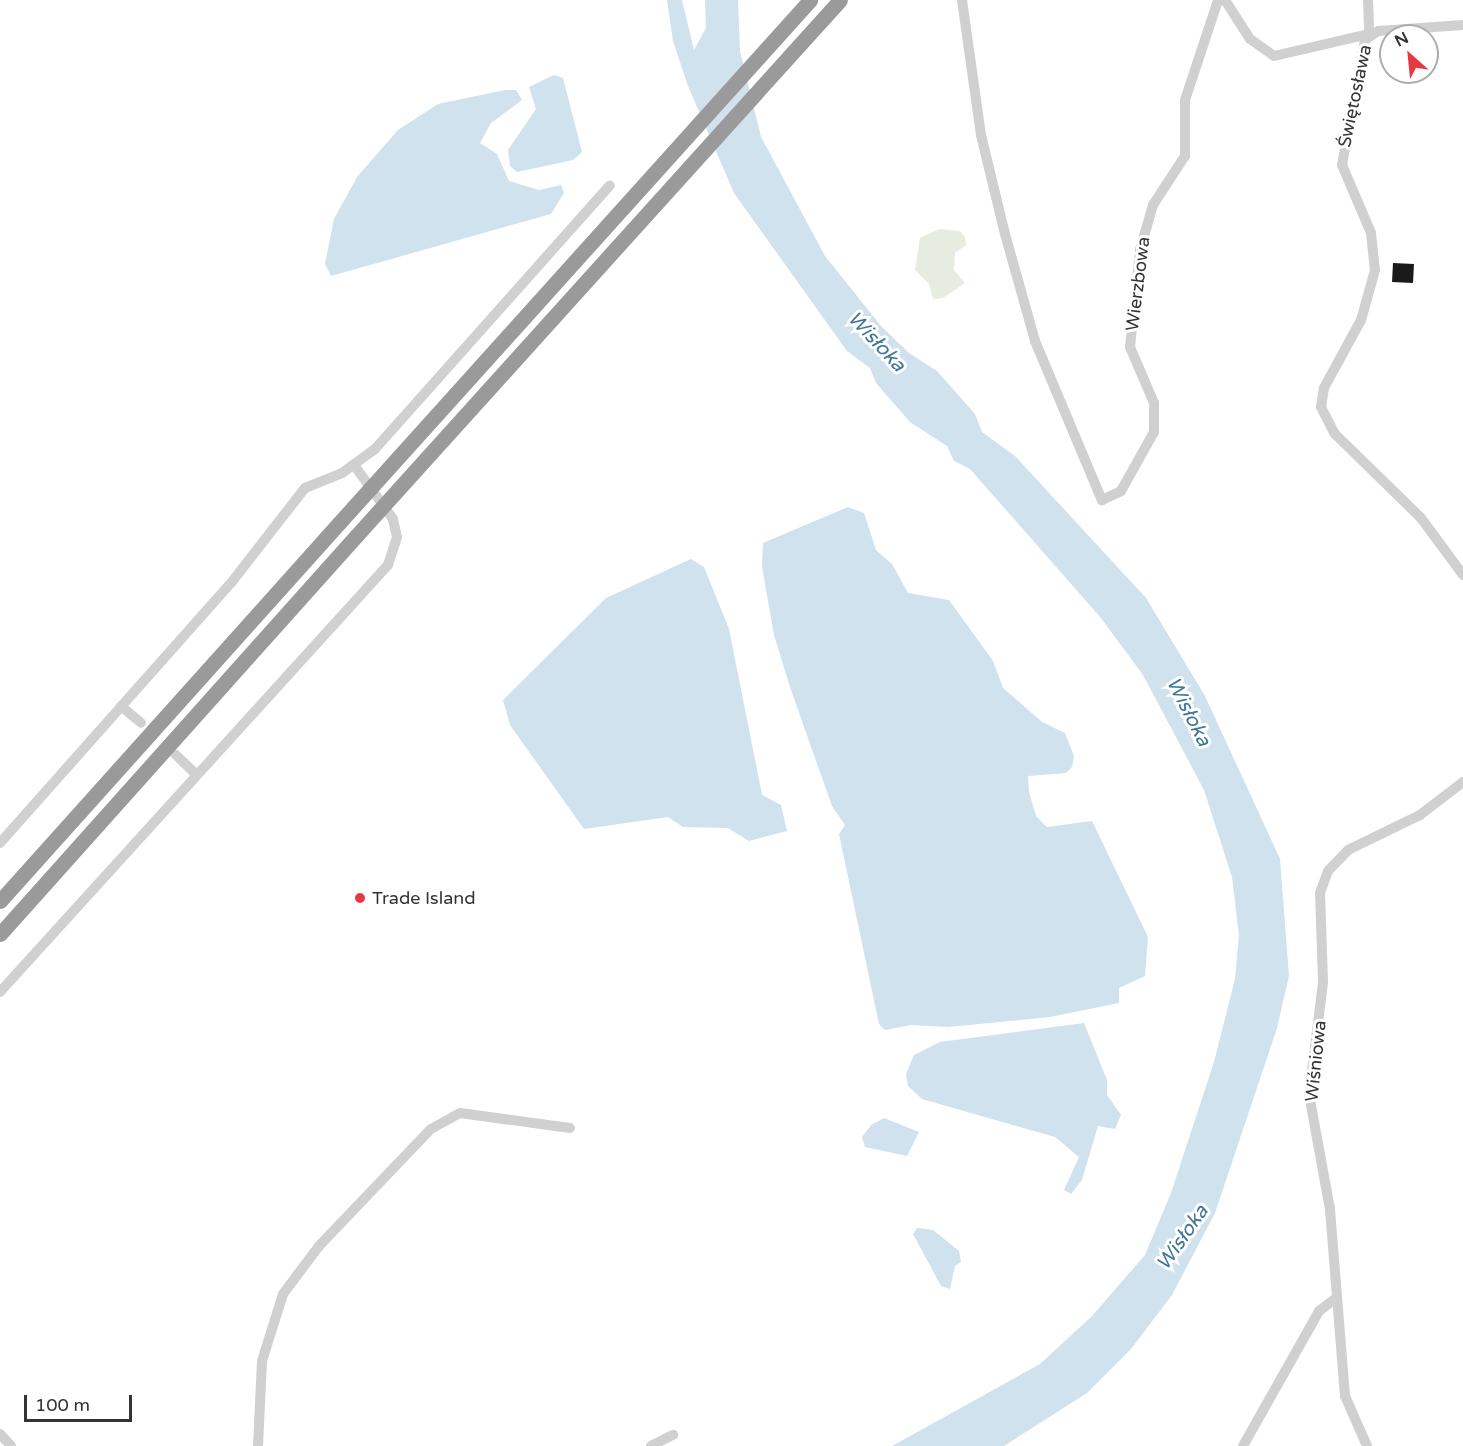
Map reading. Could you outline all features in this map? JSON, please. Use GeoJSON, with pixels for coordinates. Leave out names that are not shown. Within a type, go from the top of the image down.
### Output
{"type":"FeatureCollection","features":[{"type":"Feature","properties":{"kind":"highway"},"geometry":{"type":"LineString","coordinates":[[0,901],[810,0]]}},
{"type":"Feature","properties":{"kind":"highway"},"geometry":{"type":"LineString","coordinates":[[0,934],[840,0]]}},
{"type":"Feature","properties":{"kind":"street","name":"Wierzbowa"},"geometry":{"type":"LineString","coordinates":[[962,0],[981,135],[1035,341],[1102,500],[1120,491],[1146,449],[1157,421],[1154,403],[1130,347],[1140,250],[1153,205],[1185,156],[1189,84],[1218,0]]}},
{"type":"Feature","properties":{"kind":"street"},"geometry":{"type":"LineString","coordinates":[[1225,0],[1250,39],[1274,56],[1369,34],[1368,0]]}},
{"type":"Feature","properties":{"kind":"street","name":"Świętosława"},"geometry":{"type":"LineString","coordinates":[[1463,25],[1369,34],[1362,50],[1342,165],[1371,233],[1375,270],[1361,320],[1324,388],[1321,407],[1335,434],[1421,518],[1463,575]]}},
{"type":"Feature","properties":{"kind":"street"},"geometry":{"type":"LineString","coordinates":[[0,843],[231,583],[305,488],[354,465],[375,448],[610,185]]}},
{"type":"Feature","properties":{"kind":"street"},"geometry":{"type":"LineString","coordinates":[[0,992],[196,774],[388,566],[397,537],[393,519],[354,465]]}},
{"type":"Feature","properties":{"kind":"street"},"geometry":{"type":"LineString","coordinates":[[121,706],[141,723]]}},
{"type":"Feature","properties":{"kind":"street"},"geometry":{"type":"LineString","coordinates":[[176,754],[196,774]]}},
{"type":"Feature","properties":{"kind":"street","name":"Wiśniowa"},"geometry":{"type":"LineString","coordinates":[[1367,1446],[1345,1396],[1335,1299],[1330,1209],[1309,1095],[1323,982],[1320,894],[1328,871],[1342,855],[1433,807],[1463,782]]}},
{"type":"Feature","properties":{"kind":"street"},"geometry":{"type":"LineString","coordinates":[[258,1446],[262,1361],[283,1294],[319,1246],[432,1129],[460,1113],[570,1128]]}},
{"type":"Feature","properties":{"kind":"street"},"geometry":{"type":"LineString","coordinates":[[1243,1446],[1318,1311],[1335,1299]]}},
{"type":"Feature","properties":{"kind":"street"},"geometry":{"type":"LineString","coordinates":[[0,1434],[11,1446]]}},
{"type":"Feature","properties":{"kind":"street"},"geometry":{"type":"LineString","coordinates":[[651,1446],[673,1434]]}},
{"type":"Feature","properties":{"kind":"shaded area"},"geometry":{"type":"Polygon","coordinates":[[[939,229],[960,231],[965,237],[966,245],[955,253],[954,270],[965,283],[943,298],[933,299],[929,284],[915,270],[920,238],[939,229]]]}},
{"type":"Feature","properties":{"kind":"water","name":"Wisłoka"},"geometry":{"type":"Polygon","coordinates":[[[667,0],[682,0],[694,50],[706,28],[705,0],[738,0],[740,51],[761,137],[825,256],[881,326],[909,353],[937,371],[975,414],[982,432],[1015,456],[1146,598],[1205,696],[1280,859],[1289,976],[1277,1028],[1215,1213],[1172,1295],[1131,1349],[1087,1393],[1004,1446],[892,1446],[1040,1364],[1092,1316],[1145,1255],[1171,1193],[1214,1062],[1235,979],[1239,935],[1232,877],[1204,790],[1143,675],[1101,618],[970,469],[954,461],[947,446],[910,422],[876,383],[870,368],[847,351],[734,193],[688,86],[673,41],[667,0]]]}},
{"type":"Feature","properties":{"kind":"water"},"geometry":{"type":"Polygon","coordinates":[[[554,75],[563,78],[582,152],[573,160],[517,172],[510,166],[508,150],[536,109],[529,87],[554,75]]]}},
{"type":"Feature","properties":{"kind":"water"},"geometry":{"type":"Polygon","coordinates":[[[505,90],[516,90],[522,100],[491,123],[480,143],[497,154],[509,181],[539,190],[561,185],[564,193],[551,214],[331,276],[325,264],[334,219],[357,177],[398,130],[438,104],[505,90]]]}},
{"type":"Feature","properties":{"kind":"water"},"geometry":{"type":"Polygon","coordinates":[[[848,507],[864,513],[876,550],[892,564],[908,593],[949,600],[993,661],[1003,688],[1042,722],[1065,733],[1074,756],[1072,767],[1066,773],[1028,776],[1029,792],[1036,816],[1047,827],[1092,821],[1148,937],[1145,976],[1119,988],[1119,1003],[1050,1017],[948,1027],[911,1025],[885,1030],[879,1024],[839,834],[845,825],[832,806],[791,690],[774,635],[762,567],[763,543],[848,507]]]}},
{"type":"Feature","properties":{"kind":"water"},"geometry":{"type":"Polygon","coordinates":[[[691,559],[704,567],[729,629],[762,795],[781,805],[787,831],[749,841],[728,828],[683,827],[668,817],[584,829],[510,725],[503,700],[606,598],[691,559]]]}},
{"type":"Feature","properties":{"kind":"water"},"geometry":{"type":"Polygon","coordinates":[[[1084,1023],[1107,1080],[1107,1095],[1121,1115],[1115,1129],[1098,1126],[1082,1180],[1071,1194],[1064,1190],[1079,1157],[1055,1137],[922,1099],[908,1086],[906,1074],[914,1055],[940,1042],[1084,1023]]]}},
{"type":"Feature","properties":{"kind":"water"},"geometry":{"type":"Polygon","coordinates":[[[884,1118],[919,1132],[907,1156],[865,1147],[862,1137],[871,1125],[884,1118]]]}},
{"type":"Feature","properties":{"kind":"water"},"geometry":{"type":"Polygon","coordinates":[[[917,1228],[933,1230],[959,1251],[961,1262],[955,1266],[950,1289],[941,1286],[913,1234],[917,1228]]]}},
{"type":"Feature","properties":{"kind":"building"},"geometry":{"type":"Polygon","coordinates":[[[1393,263],[1414,264],[1413,283],[1392,282],[1393,263]]]}},
{"type":"Feature","properties":{"kind":"place","name":"Trade Island"},"geometry":{"type":"Point","coordinates":[360,898]}}]}
